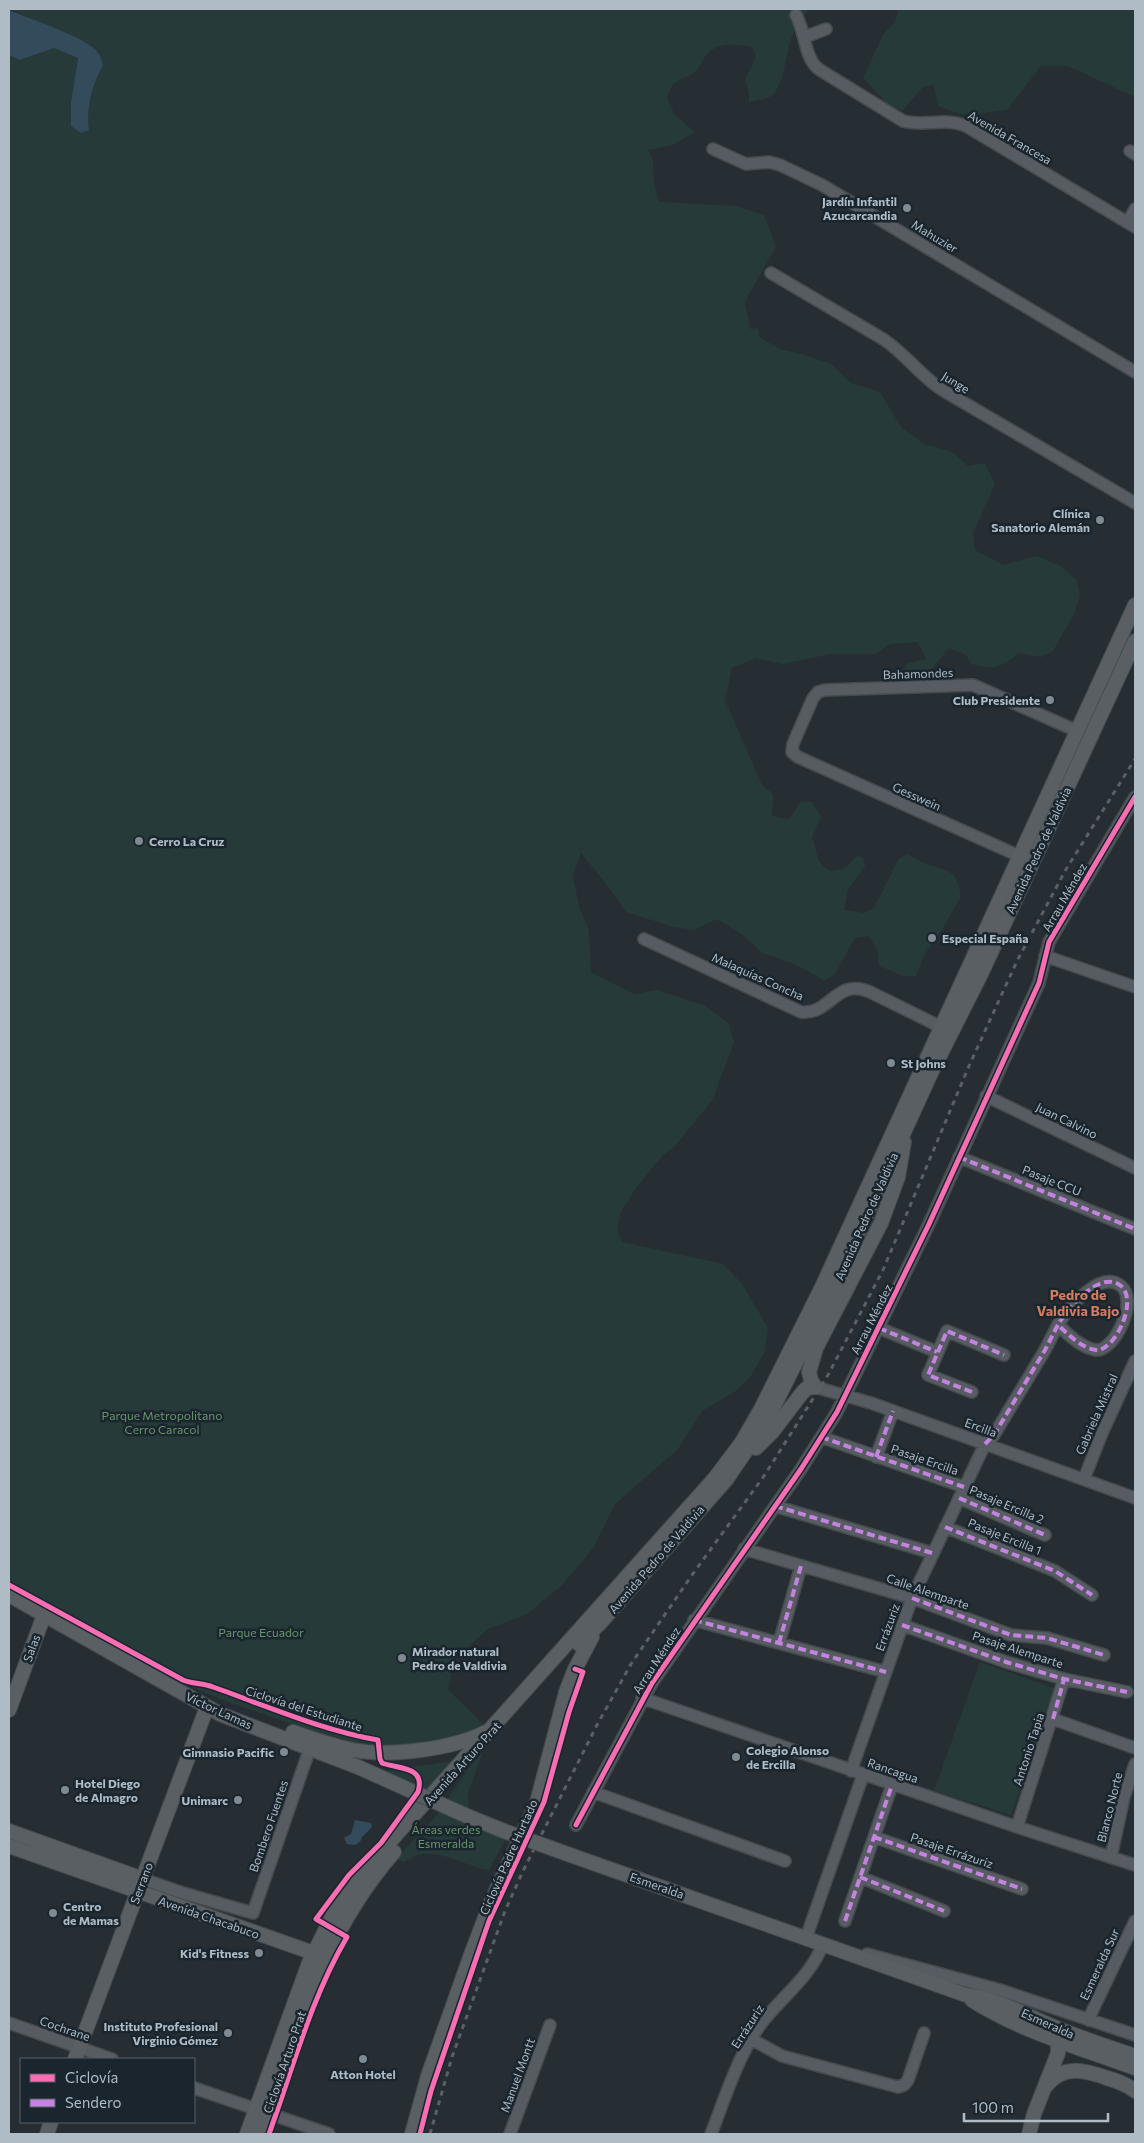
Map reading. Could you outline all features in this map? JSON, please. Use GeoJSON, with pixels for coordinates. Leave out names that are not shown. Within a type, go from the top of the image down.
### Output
{"type":"FeatureCollection","features":[{"type":"Feature","properties":{"kind":"main road","name":"Avenida Pedro de Valdivia"},"geometry":{"type":"LineString","coordinates":[[497,1730],[602,1621],[710,1498],[741,1461],[767,1420],[831,1292],[940,1027],[1135,605]]}},
{"type":"Feature","properties":{"kind":"main road","name":"Avenida Pedro de Valdivia"},"geometry":{"type":"LineString","coordinates":[[552,1661],[715,1478],[742,1442],[762,1409],[875,1182],[905,1129],[943,1049],[982,974],[1135,641]]}},
{"type":"Feature","properties":{"kind":"main road"},"geometry":{"type":"LineString","coordinates":[[741,1461],[773,1431],[807,1388],[815,1387],[810,1380],[809,1372],[820,1339],[873,1240],[888,1204],[901,1162],[905,1129]]}},
{"type":"Feature","properties":{"kind":"main road"},"geometry":{"type":"LineString","coordinates":[[875,1182],[888,1204]]}},
{"type":"Feature","properties":{"kind":"main road"},"geometry":{"type":"LineString","coordinates":[[831,1292],[873,1240]]}},
{"type":"Feature","properties":{"kind":"main road","name":"Víctor Lamas"},"geometry":{"type":"LineString","coordinates":[[9,1595],[207,1707],[230,1718],[358,1767],[467,1816]]}},
{"type":"Feature","properties":{"kind":"main road","name":"Salas"},"geometry":{"type":"LineString","coordinates":[[9,1710],[44,1615]]}},
{"type":"Feature","properties":{"kind":"main road"},"geometry":{"type":"LineString","coordinates":[[412,2134],[428,2076],[491,1902],[537,1802],[570,1680],[589,1640],[602,1621]]}},
{"type":"Feature","properties":{"kind":"main road","name":"Avenida Arturo Prat"},"geometry":{"type":"LineString","coordinates":[[259,2134],[261,2112],[302,1979],[319,1955],[338,1907],[361,1874],[497,1730],[552,1661]]}},
{"type":"Feature","properties":{"kind":"main road"},"geometry":{"type":"LineString","coordinates":[[207,1707],[239,1713],[336,1745],[371,1752],[451,1745],[497,1730]]}},
{"type":"Feature","properties":{"kind":"main road","name":"Serrano"},"geometry":{"type":"LineString","coordinates":[[77,2053],[207,1707]]}},
{"type":"Feature","properties":{"kind":"main road","name":"Esmeralda"},"geometry":{"type":"LineString","coordinates":[[467,1816],[573,1856],[966,1995],[1004,2004],[1044,2022],[1135,2056]]}},
{"type":"Feature","properties":{"kind":"main road","name":"Avenida Chacabuco"},"geometry":{"type":"LineString","coordinates":[[9,1831],[143,1879]]}},
{"type":"Feature","properties":{"kind":"main road","name":"Avenida Chacabuco"},"geometry":{"type":"LineString","coordinates":[[9,1846],[319,1955]]}},
{"type":"Feature","properties":{"kind":"main road"},"geometry":{"type":"LineString","coordinates":[[966,1995],[997,2014],[1056,2040],[1135,2068]]}},
{"type":"Feature","properties":{"kind":"main road"},"geometry":{"type":"LineString","coordinates":[[1030,2132],[1034,2114],[1058,2053],[1056,2040],[1044,2022]]}},
{"type":"Feature","properties":{"kind":"main road"},"geometry":{"type":"LineString","coordinates":[[1044,2089],[1062,2073],[1082,2070],[1124,2084],[1135,2091]]}},
{"type":"Feature","properties":{"kind":"main road","name":"Avenida Arturo Prat"},"geometry":{"type":"LineString","coordinates":[[247,2134],[261,2112]]}},
{"type":"Feature","properties":{"kind":"street","name":"Avenida Francesa"},"geometry":{"type":"LineString","coordinates":[[796,15],[805,36],[810,60],[816,68],[898,119],[913,124],[951,122],[961,124],[1132,224]]}},
{"type":"Feature","properties":{"kind":"street"},"geometry":{"type":"LineString","coordinates":[[805,36],[826,29]]}},
{"type":"Feature","properties":{"kind":"street","name":"Mahuzier"},"geometry":{"type":"LineString","coordinates":[[713,149],[746,164],[769,162],[780,165],[822,185],[1135,372]]}},
{"type":"Feature","properties":{"kind":"street"},"geometry":{"type":"LineString","coordinates":[[1132,224],[1135,209]]}},
{"type":"Feature","properties":{"kind":"street","name":"Junge"},"geometry":{"type":"LineString","coordinates":[[771,272],[883,339],[897,349],[927,380],[944,391],[1135,503]]}},
{"type":"Feature","properties":{"kind":"street","name":"Bahamondes"},"geometry":{"type":"LineString","coordinates":[[792,752],[792,747],[813,698],[818,692],[825,690],[973,685],[1077,731]]}},
{"type":"Feature","properties":{"kind":"street","name":"Gesswein"},"geometry":{"type":"LineString","coordinates":[[792,752],[796,756],[1033,862]]}},
{"type":"Feature","properties":{"kind":"street","name":"Arrau Méndez"},"geometry":{"type":"LineString","coordinates":[[576,1825],[642,1698],[694,1620],[775,1506],[837,1412],[879,1328],[1041,978],[1049,942],[1135,797]]}},
{"type":"Feature","properties":{"kind":"street","name":"Malaquías Concha"},"geometry":{"type":"LineString","coordinates":[[644,939],[801,1012],[818,1010],[840,992],[858,988],[870,992],[940,1027]]}},
{"type":"Feature","properties":{"kind":"street"},"geometry":{"type":"LineString","coordinates":[[1045,956],[1135,988]]}},
{"type":"Feature","properties":{"kind":"street","name":"Juan Calvino"},"geometry":{"type":"LineString","coordinates":[[986,1096],[1135,1168]]}},
{"type":"Feature","properties":{"kind":"street","name":"Pasaje CCU"},"geometry":{"type":"LineString","coordinates":[[959,1157],[1135,1229]]}},
{"type":"Feature","properties":{"kind":"street"},"geometry":{"type":"LineString","coordinates":[[1108,1281],[1116,1283],[1127,1294],[1129,1301],[1125,1317],[1111,1342],[1103,1349],[1095,1350],[1088,1348],[1058,1325],[1090,1289],[1100,1283],[1108,1281]]}},
{"type":"Feature","properties":{"kind":"street","name":"Errázuriz"},"geometry":{"type":"LineString","coordinates":[[851,1770],[912,1598],[932,1553],[985,1444],[994,1435],[1048,1347],[1058,1325]]}},
{"type":"Feature","properties":{"kind":"street"},"geometry":{"type":"LineString","coordinates":[[879,1328],[937,1352]]}},
{"type":"Feature","properties":{"kind":"street"},"geometry":{"type":"LineString","coordinates":[[972,1392],[928,1375],[947,1331],[1004,1355]]}},
{"type":"Feature","properties":{"kind":"street","name":"Gabriela Mistral"},"geometry":{"type":"LineString","coordinates":[[1084,1479],[1102,1433],[1135,1361]]}},
{"type":"Feature","properties":{"kind":"street","name":"Ercilla"},"geometry":{"type":"LineString","coordinates":[[815,1387],[893,1411],[1135,1498]]}},
{"type":"Feature","properties":{"kind":"street","name":"Pasaje Ercilla"},"geometry":{"type":"LineString","coordinates":[[876,1457],[893,1411]]}},
{"type":"Feature","properties":{"kind":"street","name":"Pasaje Ercilla"},"geometry":{"type":"LineString","coordinates":[[821,1437],[964,1486]]}},
{"type":"Feature","properties":{"kind":"street","name":"Pasaje Ercilla 2"},"geometry":{"type":"LineString","coordinates":[[959,1498],[1045,1535]]}},
{"type":"Feature","properties":{"kind":"street"},"geometry":{"type":"LineString","coordinates":[[775,1506],[932,1553]]}},
{"type":"Feature","properties":{"kind":"street","name":"Pasaje Ercilla 1"},"geometry":{"type":"LineString","coordinates":[[945,1527],[1055,1571],[1092,1595]]}},
{"type":"Feature","properties":{"kind":"street","name":"Calle Alemparte"},"geometry":{"type":"LineString","coordinates":[[744,1550],[912,1598],[1011,1635],[1047,1638],[1104,1655]]}},
{"type":"Feature","properties":{"kind":"street"},"geometry":{"type":"LineString","coordinates":[[779,1643],[801,1566]]}},
{"type":"Feature","properties":{"kind":"street"},"geometry":{"type":"LineString","coordinates":[[694,1620],[886,1672]]}},
{"type":"Feature","properties":{"kind":"street","name":"Pasaje Alemparte"},"geometry":{"type":"LineString","coordinates":[[902,1625],[1006,1662],[1064,1679],[1127,1692]]}},
{"type":"Feature","properties":{"kind":"street","name":"Antonio Tapia"},"geometry":{"type":"LineString","coordinates":[[1017,1828],[1053,1719],[1064,1679]]}},
{"type":"Feature","properties":{"kind":"street","name":"Rancagua"},"geometry":{"type":"LineString","coordinates":[[642,1698],[1017,1828],[1135,1865]]}},
{"type":"Feature","properties":{"kind":"street"},"geometry":{"type":"LineString","coordinates":[[1053,1719],[1135,1748]]}},
{"type":"Feature","properties":{"kind":"street","name":"Bombero Fuentes"},"geometry":{"type":"LineString","coordinates":[[253,1912],[310,1748]]}},
{"type":"Feature","properties":{"kind":"street","name":"Blanco Norte"},"geometry":{"type":"LineString","coordinates":[[1111,1858],[1124,1797],[1135,1764]]}},
{"type":"Feature","properties":{"kind":"street"},"geometry":{"type":"LineString","coordinates":[[806,1938],[863,1775]]}},
{"type":"Feature","properties":{"kind":"street"},"geometry":{"type":"LineString","coordinates":[[845,1922],[892,1785]]}},
{"type":"Feature","properties":{"kind":"street"},"geometry":{"type":"LineString","coordinates":[[593,1792],[785,1861]]}},
{"type":"Feature","properties":{"kind":"street","name":"Pasaje Errázuriz"},"geometry":{"type":"LineString","coordinates":[[874,1837],[1022,1889]]}},
{"type":"Feature","properties":{"kind":"street"},"geometry":{"type":"LineString","coordinates":[[860,1877],[944,1911]]}},
{"type":"Feature","properties":{"kind":"street","name":"Avenida Chacabuco"},"geometry":{"type":"LineString","coordinates":[[143,1879],[184,1893],[253,1912]]}},
{"type":"Feature","properties":{"kind":"street","name":"Esmeralda Sur"},"geometry":{"type":"LineString","coordinates":[[1088,2020],[1135,1920]]}},
{"type":"Feature","properties":{"kind":"street","name":"Errázuriz"},"geometry":{"type":"LineString","coordinates":[[711,2134],[751,2039],[768,2015],[808,1973],[823,1944]]}},
{"type":"Feature","properties":{"kind":"street","name":"Esmeralda"},"geometry":{"type":"LineString","coordinates":[[847,1952],[869,1954],[973,1982],[1135,2035]]}},
{"type":"Feature","properties":{"kind":"street","name":"Cochrane"},"geometry":{"type":"LineString","coordinates":[[9,2023],[77,2053],[106,2058]]}},
{"type":"Feature","properties":{"kind":"street","name":"Manuel Montt"},"geometry":{"type":"LineString","coordinates":[[510,2134],[550,2025]]}},
{"type":"Feature","properties":{"kind":"street"},"geometry":{"type":"LineString","coordinates":[[751,2039],[782,2056],[898,2087],[908,2080],[924,2033]]}},
{"type":"Feature","properties":{"kind":"street"},"geometry":{"type":"LineString","coordinates":[[195,2088],[329,2134]]}},
{"type":"Feature","properties":{"kind":"green space"},"geometry":{"type":"Polygon","coordinates":[[[9,9],[810,9],[794,33],[790,42],[784,71],[775,92],[769,97],[749,102],[749,92],[745,80],[756,56],[752,47],[740,45],[728,44],[712,50],[707,54],[696,71],[676,82],[671,87],[667,99],[675,115],[695,132],[672,145],[648,150],[653,161],[654,183],[659,202],[735,206],[764,215],[776,246],[745,302],[750,329],[758,328],[759,337],[780,349],[831,364],[851,383],[880,392],[901,427],[924,444],[952,452],[968,466],[985,463],[995,484],[973,533],[975,550],[1003,565],[1037,556],[1060,566],[1076,579],[1080,595],[1074,614],[1053,651],[1041,657],[1019,653],[1002,665],[986,667],[971,664],[966,655],[949,648],[930,671],[920,679],[905,674],[906,664],[926,659],[918,642],[890,644],[876,654],[831,654],[782,664],[756,658],[732,668],[725,700],[762,785],[773,794],[772,816],[787,819],[791,817],[800,802],[812,802],[821,817],[812,837],[819,862],[830,871],[835,871],[845,867],[856,856],[863,857],[865,866],[848,889],[844,910],[864,913],[874,908],[898,860],[907,854],[924,863],[948,871],[955,877],[961,896],[941,932],[924,955],[916,976],[903,976],[879,966],[877,949],[869,936],[855,938],[834,975],[824,980],[794,964],[762,953],[743,935],[717,919],[694,930],[674,927],[626,912],[581,853],[573,876],[579,907],[589,930],[591,972],[635,994],[657,990],[705,1006],[728,1023],[734,1042],[713,1099],[675,1146],[662,1156],[636,1188],[621,1211],[617,1230],[622,1242],[723,1264],[742,1284],[768,1328],[765,1351],[751,1376],[734,1392],[702,1411],[678,1449],[615,1504],[594,1547],[562,1585],[527,1614],[488,1629],[454,1659],[448,1690],[485,1726],[449,1741],[385,1748],[344,1742],[222,1700],[185,1684],[9,1589],[9,55],[20,60],[54,48],[78,58],[71,102],[89,130],[88,113],[91,97],[103,65],[68,33],[9,9]]]}},
{"type":"Feature","properties":{"kind":"green space"},"geometry":{"type":"Polygon","coordinates":[[[899,9],[1135,9],[1135,97],[1068,66],[1041,66],[1007,110],[963,115],[938,106],[934,85],[923,87],[902,111],[891,108],[863,78],[883,35],[895,22],[899,9]]]}},
{"type":"Feature","properties":{"kind":"green space"},"geometry":{"type":"Polygon","coordinates":[[[980,1662],[1054,1688],[1011,1815],[934,1791],[980,1662]]]}},
{"type":"Feature","properties":{"kind":"green space","name":"Áreas verdes Esmeralda"},"geometry":{"type":"Polygon","coordinates":[[[483,1751],[468,1793],[469,1809],[463,1823],[505,1840],[489,1870],[440,1855],[423,1854],[404,1862],[396,1859],[437,1815],[467,1770],[483,1751]]]}},
{"type":"Feature","properties":{"kind":"green space"},"geometry":{"type":"Polygon","coordinates":[[[460,1760],[431,1791],[384,1771],[460,1760]]]}},
{"type":"Feature","properties":{"kind":"water"},"geometry":{"type":"Polygon","coordinates":[[[9,10],[71,35],[83,41],[99,54],[103,65],[91,97],[88,113],[89,130],[81,133],[71,126],[71,102],[78,58],[54,48],[20,60],[9,55],[9,10]]]}},
{"type":"Feature","properties":{"kind":"water"},"geometry":{"type":"Polygon","coordinates":[[[355,1820],[371,1823],[372,1827],[362,1837],[360,1842],[355,1845],[347,1844],[344,1838],[351,1834],[355,1820]]]}},
{"type":"Feature","properties":{"kind":"railway"},"geometry":{"type":"LineString","coordinates":[[430,2134],[452,2057],[505,1911],[523,1871],[597,1725],[631,1664],[692,1575],[764,1476],[828,1375],[883,1270],[969,1066],[1017,961],[1065,871],[1135,759]]}},
{"type":"Feature","properties":{"kind":"marked path"},"geometry":{"type":"LineString","coordinates":[[959,1157],[1135,1229]]}},
{"type":"Feature","properties":{"kind":"marked path"},"geometry":{"type":"LineString","coordinates":[[985,1444],[994,1435],[1059,1323],[1070,1308],[1086,1292],[1104,1282],[1113,1282],[1121,1286],[1126,1293],[1126,1313],[1122,1324],[1117,1335],[1103,1348],[1096,1350],[1085,1347],[1058,1325]]}},
{"type":"Feature","properties":{"kind":"marked path"},"geometry":{"type":"LineString","coordinates":[[879,1328],[937,1352]]}},
{"type":"Feature","properties":{"kind":"marked path"},"geometry":{"type":"LineString","coordinates":[[972,1392],[928,1375],[947,1331],[1004,1355]]}},
{"type":"Feature","properties":{"kind":"marked path"},"geometry":{"type":"LineString","coordinates":[[876,1457],[893,1411]]}},
{"type":"Feature","properties":{"kind":"marked path"},"geometry":{"type":"LineString","coordinates":[[821,1437],[964,1487]]}},
{"type":"Feature","properties":{"kind":"marked path"},"geometry":{"type":"LineString","coordinates":[[959,1498],[1045,1535]]}},
{"type":"Feature","properties":{"kind":"marked path"},"geometry":{"type":"LineString","coordinates":[[775,1506],[932,1553]]}},
{"type":"Feature","properties":{"kind":"marked path"},"geometry":{"type":"LineString","coordinates":[[945,1527],[1055,1571],[1092,1595]]}},
{"type":"Feature","properties":{"kind":"marked path"},"geometry":{"type":"LineString","coordinates":[[779,1643],[801,1566]]}},
{"type":"Feature","properties":{"kind":"marked path"},"geometry":{"type":"LineString","coordinates":[[912,1598],[1011,1635],[1047,1638],[1104,1655]]}},
{"type":"Feature","properties":{"kind":"marked path"},"geometry":{"type":"LineString","coordinates":[[694,1620],[886,1672]]}},
{"type":"Feature","properties":{"kind":"marked path"},"geometry":{"type":"LineString","coordinates":[[902,1625],[1006,1662],[1064,1679],[1127,1692]]}},
{"type":"Feature","properties":{"kind":"marked path"},"geometry":{"type":"LineString","coordinates":[[1053,1719],[1064,1679]]}},
{"type":"Feature","properties":{"kind":"marked path"},"geometry":{"type":"LineString","coordinates":[[845,1921],[892,1785]]}},
{"type":"Feature","properties":{"kind":"marked path"},"geometry":{"type":"LineString","coordinates":[[874,1837],[1022,1889]]}},
{"type":"Feature","properties":{"kind":"marked path"},"geometry":{"type":"LineString","coordinates":[[860,1877],[944,1911]]}},
{"type":"Feature","properties":{"kind":"cycle path"},"geometry":{"type":"LineString","coordinates":[[576,1825],[652,1683],[801,1469],[837,1412],[929,1224],[1039,983],[1049,942],[1135,797]]}},
{"type":"Feature","properties":{"kind":"cycle path","name":"Ciclovía del Estudiante"},"geometry":{"type":"LineString","coordinates":[[9,1585],[183,1680],[209,1686],[315,1724],[378,1740],[382,1763],[409,1770],[418,1777],[418,1792],[381,1843],[349,1875],[316,1919],[347,1937],[334,1960],[313,2009],[269,2134]]}},
{"type":"Feature","properties":{"kind":"cycle path","name":"Ciclovía Padre Hurtado"},"geometry":{"type":"LineString","coordinates":[[420,2134],[431,2091],[489,1921],[544,1802],[569,1712],[583,1672],[575,1669]]}},
{"type":"Feature","properties":{"kind":"place","name":"Jardín Infantil Azucarcandia"},"geometry":{"type":"Point","coordinates":[907,208]}},
{"type":"Feature","properties":{"kind":"place","name":"Clínica Sanatorio Alemán"},"geometry":{"type":"Point","coordinates":[1100,520]}},
{"type":"Feature","properties":{"kind":"place","name":"Club Presidente"},"geometry":{"type":"Point","coordinates":[1050,700]}},
{"type":"Feature","properties":{"kind":"place","name":"Cerro La Cruz"},"geometry":{"type":"Point","coordinates":[139,841]}},
{"type":"Feature","properties":{"kind":"place","name":"Especial España"},"geometry":{"type":"Point","coordinates":[932,938]}},
{"type":"Feature","properties":{"kind":"place","name":"St Johns"},"geometry":{"type":"Point","coordinates":[891,1063]}},
{"type":"Feature","properties":{"kind":"place","name":"Mirador natural Pedro de Valdivia"},"geometry":{"type":"Point","coordinates":[402,1658]}},
{"type":"Feature","properties":{"kind":"place","name":"Gimnasio Pacific"},"geometry":{"type":"Point","coordinates":[284,1752]}},
{"type":"Feature","properties":{"kind":"place","name":"Colegio Alonso de Ercilla"},"geometry":{"type":"Point","coordinates":[736,1757]}},
{"type":"Feature","properties":{"kind":"place","name":"Hotel Diego de Almagro"},"geometry":{"type":"Point","coordinates":[65,1790]}},
{"type":"Feature","properties":{"kind":"place","name":"Unimarc"},"geometry":{"type":"Point","coordinates":[238,1800]}},
{"type":"Feature","properties":{"kind":"place","name":"Centro de Mamas"},"geometry":{"type":"Point","coordinates":[53,1913]}},
{"type":"Feature","properties":{"kind":"place","name":"Kid's Fitness"},"geometry":{"type":"Point","coordinates":[259,1953]}},
{"type":"Feature","properties":{"kind":"place","name":"Instituto Profesional Virginio Gómez"},"geometry":{"type":"Point","coordinates":[228,2033]}},
{"type":"Feature","properties":{"kind":"place","name":"Atton Hotel"},"geometry":{"type":"Point","coordinates":[363,2059]}},
{"type":"Feature","properties":{"kind":"district","name":"Pedro de Valdivia Bajo"},"geometry":{"type":"Point","coordinates":[1078,1302]}},
{"type":"Feature","properties":{"kind":"park label","name":"Parque Metropolitano Cerro Caracol"},"geometry":{"type":"Point","coordinates":[162,1422]}},
{"type":"Feature","properties":{"kind":"park label","name":"Parque Ecuador"},"geometry":{"type":"Point","coordinates":[261,1632]}}]}
